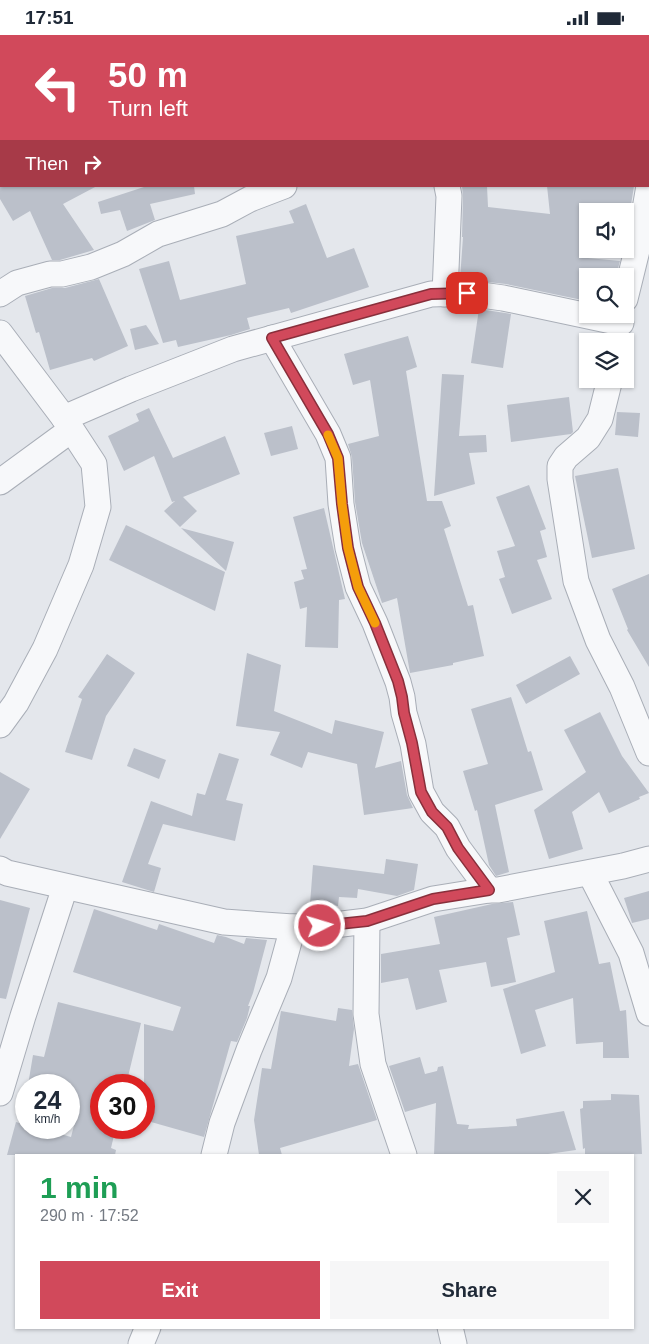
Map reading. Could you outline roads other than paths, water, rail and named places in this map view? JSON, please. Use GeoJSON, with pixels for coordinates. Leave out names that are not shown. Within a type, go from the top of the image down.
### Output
{"type":"FeatureCollection","features":[{"type":"Feature","properties":{"kind":"street"},"geometry":{"type":"LineString","coordinates":[[0,294],[17,283],[50,274],[62,274],[91,267],[123,254],[158,234],[222,213],[250,199],[281,187]]}},
{"type":"Feature","properties":{"kind":"street"},"geometry":{"type":"LineString","coordinates":[[445,293],[448,187]]}},
{"type":"Feature","properties":{"kind":"street"},"geometry":{"type":"LineString","coordinates":[[633,268],[649,187]]}},
{"type":"Feature","properties":{"kind":"street"},"geometry":{"type":"LineString","coordinates":[[0,482],[68,424],[131,389],[233,349],[431,294],[467,293],[579,312]]}},
{"type":"Feature","properties":{"kind":"street"},"geometry":{"type":"LineString","coordinates":[[0,333],[68,424],[94,464],[98,507],[81,565],[45,649],[16,703],[0,725]]}},
{"type":"Feature","properties":{"kind":"street"},"geometry":{"type":"LineString","coordinates":[[272,338],[328,434],[338,458],[348,548],[358,587],[375,623],[398,681],[421,792],[432,812],[447,827],[458,848],[489,890]]}},
{"type":"Feature","properties":{"kind":"street"},"geometry":{"type":"LineString","coordinates":[[608,388],[600,419],[588,438],[566,457],[560,466],[560,479],[576,581],[598,640],[622,687],[649,753]]}},
{"type":"Feature","properties":{"kind":"street"},"geometry":{"type":"LineString","coordinates":[[0,869],[7,873],[65,887],[224,922],[293,927],[367,921],[433,899],[498,890],[590,873],[649,859]]}},
{"type":"Feature","properties":{"kind":"street"},"geometry":{"type":"LineString","coordinates":[[590,873],[631,953],[649,1013]]}},
{"type":"Feature","properties":{"kind":"street"},"geometry":{"type":"LineString","coordinates":[[0,1093],[65,887]]}},
{"type":"Feature","properties":{"kind":"street"},"geometry":{"type":"LineString","coordinates":[[367,921],[366,1014],[373,1064],[404,1154]]}},
{"type":"Feature","properties":{"kind":"street"},"geometry":{"type":"LineString","coordinates":[[214,1154],[222,1123],[249,1050],[279,979],[293,927]]}},
{"type":"Feature","properties":{"kind":"street"},"geometry":{"type":"LineString","coordinates":[[141,1344],[147,1329]]}},
{"type":"Feature","properties":{"kind":"street"},"geometry":{"type":"LineString","coordinates":[[450,1329],[454,1344]]}}]}
